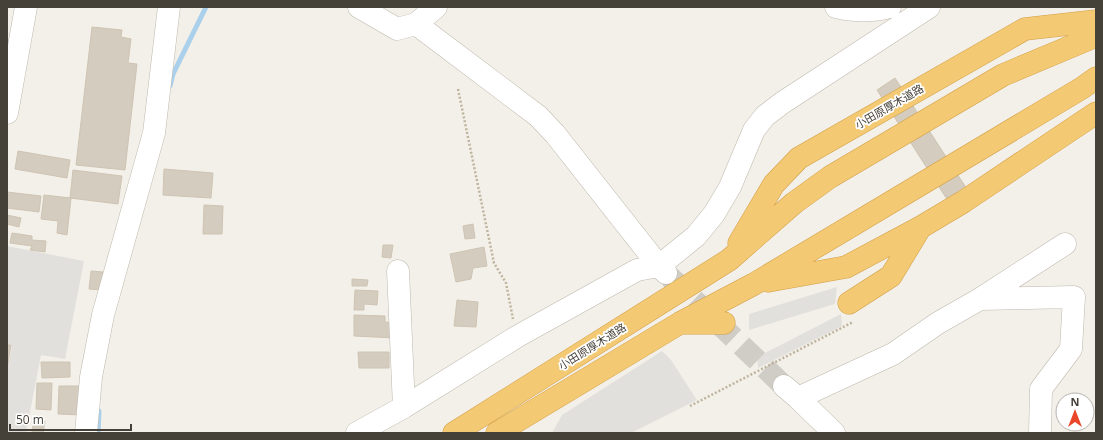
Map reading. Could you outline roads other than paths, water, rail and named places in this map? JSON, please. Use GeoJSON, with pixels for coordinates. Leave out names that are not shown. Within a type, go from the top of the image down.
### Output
{"type":"FeatureCollection","features":[{"type":"Feature","properties":{"kind":"highway","name":"小田原厚木道路"},"geometry":{"type":"LineString","coordinates":[[729,260],[774,184],[799,158],[1025,29],[1096,21]]}},
{"type":"Feature","properties":{"kind":"highway","name":"小田原厚木道路"},"geometry":{"type":"LineString","coordinates":[[454,433],[729,260],[794,203],[830,177],[1003,75],[1096,36]]}},
{"type":"Feature","properties":{"kind":"highway"},"geometry":{"type":"LineString","coordinates":[[497,433],[680,323],[754,284],[1096,78]]}},
{"type":"Feature","properties":{"kind":"highway"},"geometry":{"type":"LineString","coordinates":[[754,284],[846,267],[921,228],[963,202],[1096,113]]}},
{"type":"Feature","properties":{"kind":"highway"},"geometry":{"type":"LineString","coordinates":[[854,310],[891,276],[921,228]]}},
{"type":"Feature","properties":{"kind":"highway"},"geometry":{"type":"LineString","coordinates":[[680,323],[724,323]]}},
{"type":"Feature","properties":{"kind":"highway"},"geometry":{"type":"LineString","coordinates":[[512,433],[631,353]]}},
{"type":"Feature","properties":{"kind":"street"},"geometry":{"type":"LineString","coordinates":[[7,113],[26,7]]}},
{"type":"Feature","properties":{"kind":"street"},"geometry":{"type":"LineString","coordinates":[[86,433],[91,377],[103,315],[154,132],[170,7]]}},
{"type":"Feature","properties":{"kind":"street"},"geometry":{"type":"LineString","coordinates":[[359,7],[407,27],[538,116],[555,134],[662,270]]}},
{"type":"Feature","properties":{"kind":"street"},"geometry":{"type":"LineString","coordinates":[[407,27],[436,7]]}},
{"type":"Feature","properties":{"kind":"street"},"geometry":{"type":"LineString","coordinates":[[836,7],[864,10],[890,7]]}},
{"type":"Feature","properties":{"kind":"street"},"geometry":{"type":"LineString","coordinates":[[357,433],[518,336],[637,270],[662,270],[696,236],[714,214],[730,187],[754,130],[765,116],[928,7]]}},
{"type":"Feature","properties":{"kind":"street"},"geometry":{"type":"LineString","coordinates":[[834,433],[791,392],[893,354],[938,323],[980,299],[1065,244]]}},
{"type":"Feature","properties":{"kind":"street"},"geometry":{"type":"LineString","coordinates":[[398,271],[404,406]]}},
{"type":"Feature","properties":{"kind":"street"},"geometry":{"type":"LineString","coordinates":[[980,299],[1074,297],[1071,349],[1041,389],[1040,433]]}},
{"type":"Feature","properties":{"kind":"waterway"},"geometry":{"type":"LineString","coordinates":[[170,86],[173,74],[206,7]]}},
{"type":"Feature","properties":{"kind":"waterway"},"geometry":{"type":"LineString","coordinates":[[98,433],[99,411]]}},
{"type":"Feature","properties":{"kind":"tunnel"},"geometry":{"type":"LineString","coordinates":[[670,277],[784,386]]}}]}
